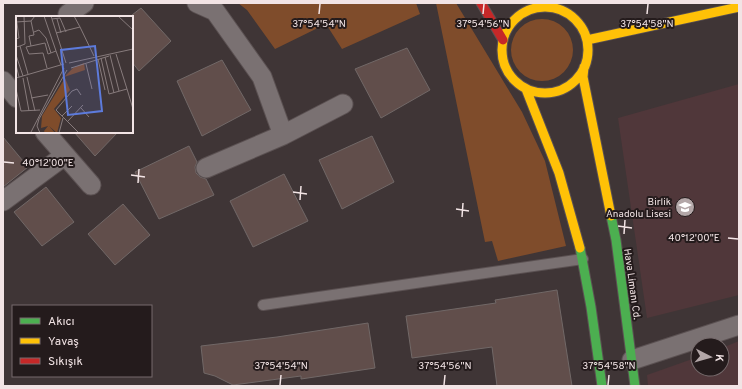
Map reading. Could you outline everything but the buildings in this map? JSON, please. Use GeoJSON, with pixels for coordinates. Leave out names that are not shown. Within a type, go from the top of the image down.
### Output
{"type":"FeatureCollection","features":[{"type":"Feature","properties":{"kind":"main road"},"geometry":{"type":"LineString","coordinates":[[481,3],[503,40]]}},
{"type":"Feature","properties":{"kind":"main road"},"geometry":{"type":"LineString","coordinates":[[535,5],[565,12],[576,20],[587,40],[588,54],[584,68],[576,79],[566,88],[553,92],[539,93],[526,89],[514,80],[506,68],[502,54],[503,40],[509,26],[519,16],[535,5]]}},
{"type":"Feature","properties":{"kind":"main road"},"geometry":{"type":"LineString","coordinates":[[587,40],[739,7]]}},
{"type":"Feature","properties":{"kind":"main road"},"geometry":{"type":"LineString","coordinates":[[575,9],[576,20]]}},
{"type":"Feature","properties":{"kind":"main road","name":"Hava Limanı Cd."},"geometry":{"type":"LineString","coordinates":[[584,68],[583,77],[616,240],[635,386]]}},
{"type":"Feature","properties":{"kind":"main road"},"geometry":{"type":"LineString","coordinates":[[526,89],[546,134],[583,259],[602,386]]}},
{"type":"Feature","properties":{"kind":"street"},"geometry":{"type":"LineString","coordinates":[[66,11],[84,3]]}},
{"type":"Feature","properties":{"kind":"street"},"geometry":{"type":"LineString","coordinates":[[197,3],[215,11],[262,77],[283,135]]}},
{"type":"Feature","properties":{"kind":"street"},"geometry":{"type":"LineString","coordinates":[[3,81],[16,97]]}},
{"type":"Feature","properties":{"kind":"street"},"geometry":{"type":"LineString","coordinates":[[206,168],[283,135],[343,104]]}},
{"type":"Feature","properties":{"kind":"street"},"geometry":{"type":"LineString","coordinates":[[46,133],[64,156],[91,185]]}},
{"type":"Feature","properties":{"kind":"street"},"geometry":{"type":"LineString","coordinates":[[3,201],[64,156]]}},
{"type":"Feature","properties":{"kind":"street"},"geometry":{"type":"LineString","coordinates":[[632,360],[739,325]]}},
{"type":"Feature","properties":{"kind":"lane"},"geometry":{"type":"LineString","coordinates":[[263,305],[583,259]]}},
{"type":"Feature","properties":{"kind":"shaded area"},"geometry":{"type":"Polygon","coordinates":[[[238,3],[416,3],[420,14],[342,49],[326,24],[275,49],[247,10],[238,3]]]}},
{"type":"Feature","properties":{"kind":"shaded area"},"geometry":{"type":"Polygon","coordinates":[[[436,3],[456,3],[522,112],[545,161],[566,246],[498,261],[492,241],[485,242],[436,3]]]}},
{"type":"Feature","properties":{"kind":"shaded area"},"geometry":{"type":"Polygon","coordinates":[[[536,19],[548,19],[564,28],[571,38],[573,50],[571,62],[564,72],[548,81],[536,81],[525,76],[516,67],[511,56],[511,44],[516,33],[525,24],[536,19]]]}},
{"type":"Feature","properties":{"kind":"shaded area","name":"Birlik Anadolu Lisesi"},"geometry":{"type":"Polygon","coordinates":[[[739,84],[739,295],[647,318],[618,118],[739,84]]]}},
{"type":"Feature","properties":{"kind":"shaded area"},"geometry":{"type":"Polygon","coordinates":[[[739,341],[739,386],[648,386],[647,375],[690,360],[690,377],[730,377],[730,345],[739,341]]]}},
{"type":"Feature","properties":{"kind":"traffic: fast"},"geometry":{"type":"LineString","coordinates":[[611,216],[616,240],[635,386]]}},
{"type":"Feature","properties":{"kind":"traffic: fast"},"geometry":{"type":"LineString","coordinates":[[580,248],[591,307],[602,386]]}},
{"type":"Feature","properties":{"kind":"traffic: slow"},"geometry":{"type":"LineString","coordinates":[[545,7],[561,10],[569,14],[581,26],[585,34],[588,50],[585,66],[581,74],[569,86],[561,90],[545,93],[529,90],[521,86],[509,74],[505,66],[502,50],[505,34],[509,26],[521,14],[529,10],[545,7]]}},
{"type":"Feature","properties":{"kind":"traffic: slow"},"geometry":{"type":"LineString","coordinates":[[587,40],[739,7]]}},
{"type":"Feature","properties":{"kind":"traffic: slow"},"geometry":{"type":"LineString","coordinates":[[584,67],[583,77],[611,216]]}},
{"type":"Feature","properties":{"kind":"traffic: slow"},"geometry":{"type":"LineString","coordinates":[[526,89],[559,173],[580,248]]}},
{"type":"Feature","properties":{"kind":"traffic: jam"},"geometry":{"type":"LineString","coordinates":[[481,3],[503,40]]}},
{"type":"Feature","properties":{"kind":"place","name":"Birlik Anadolu Lisesi"},"geometry":{"type":"Point","coordinates":[685,207]}}]}
